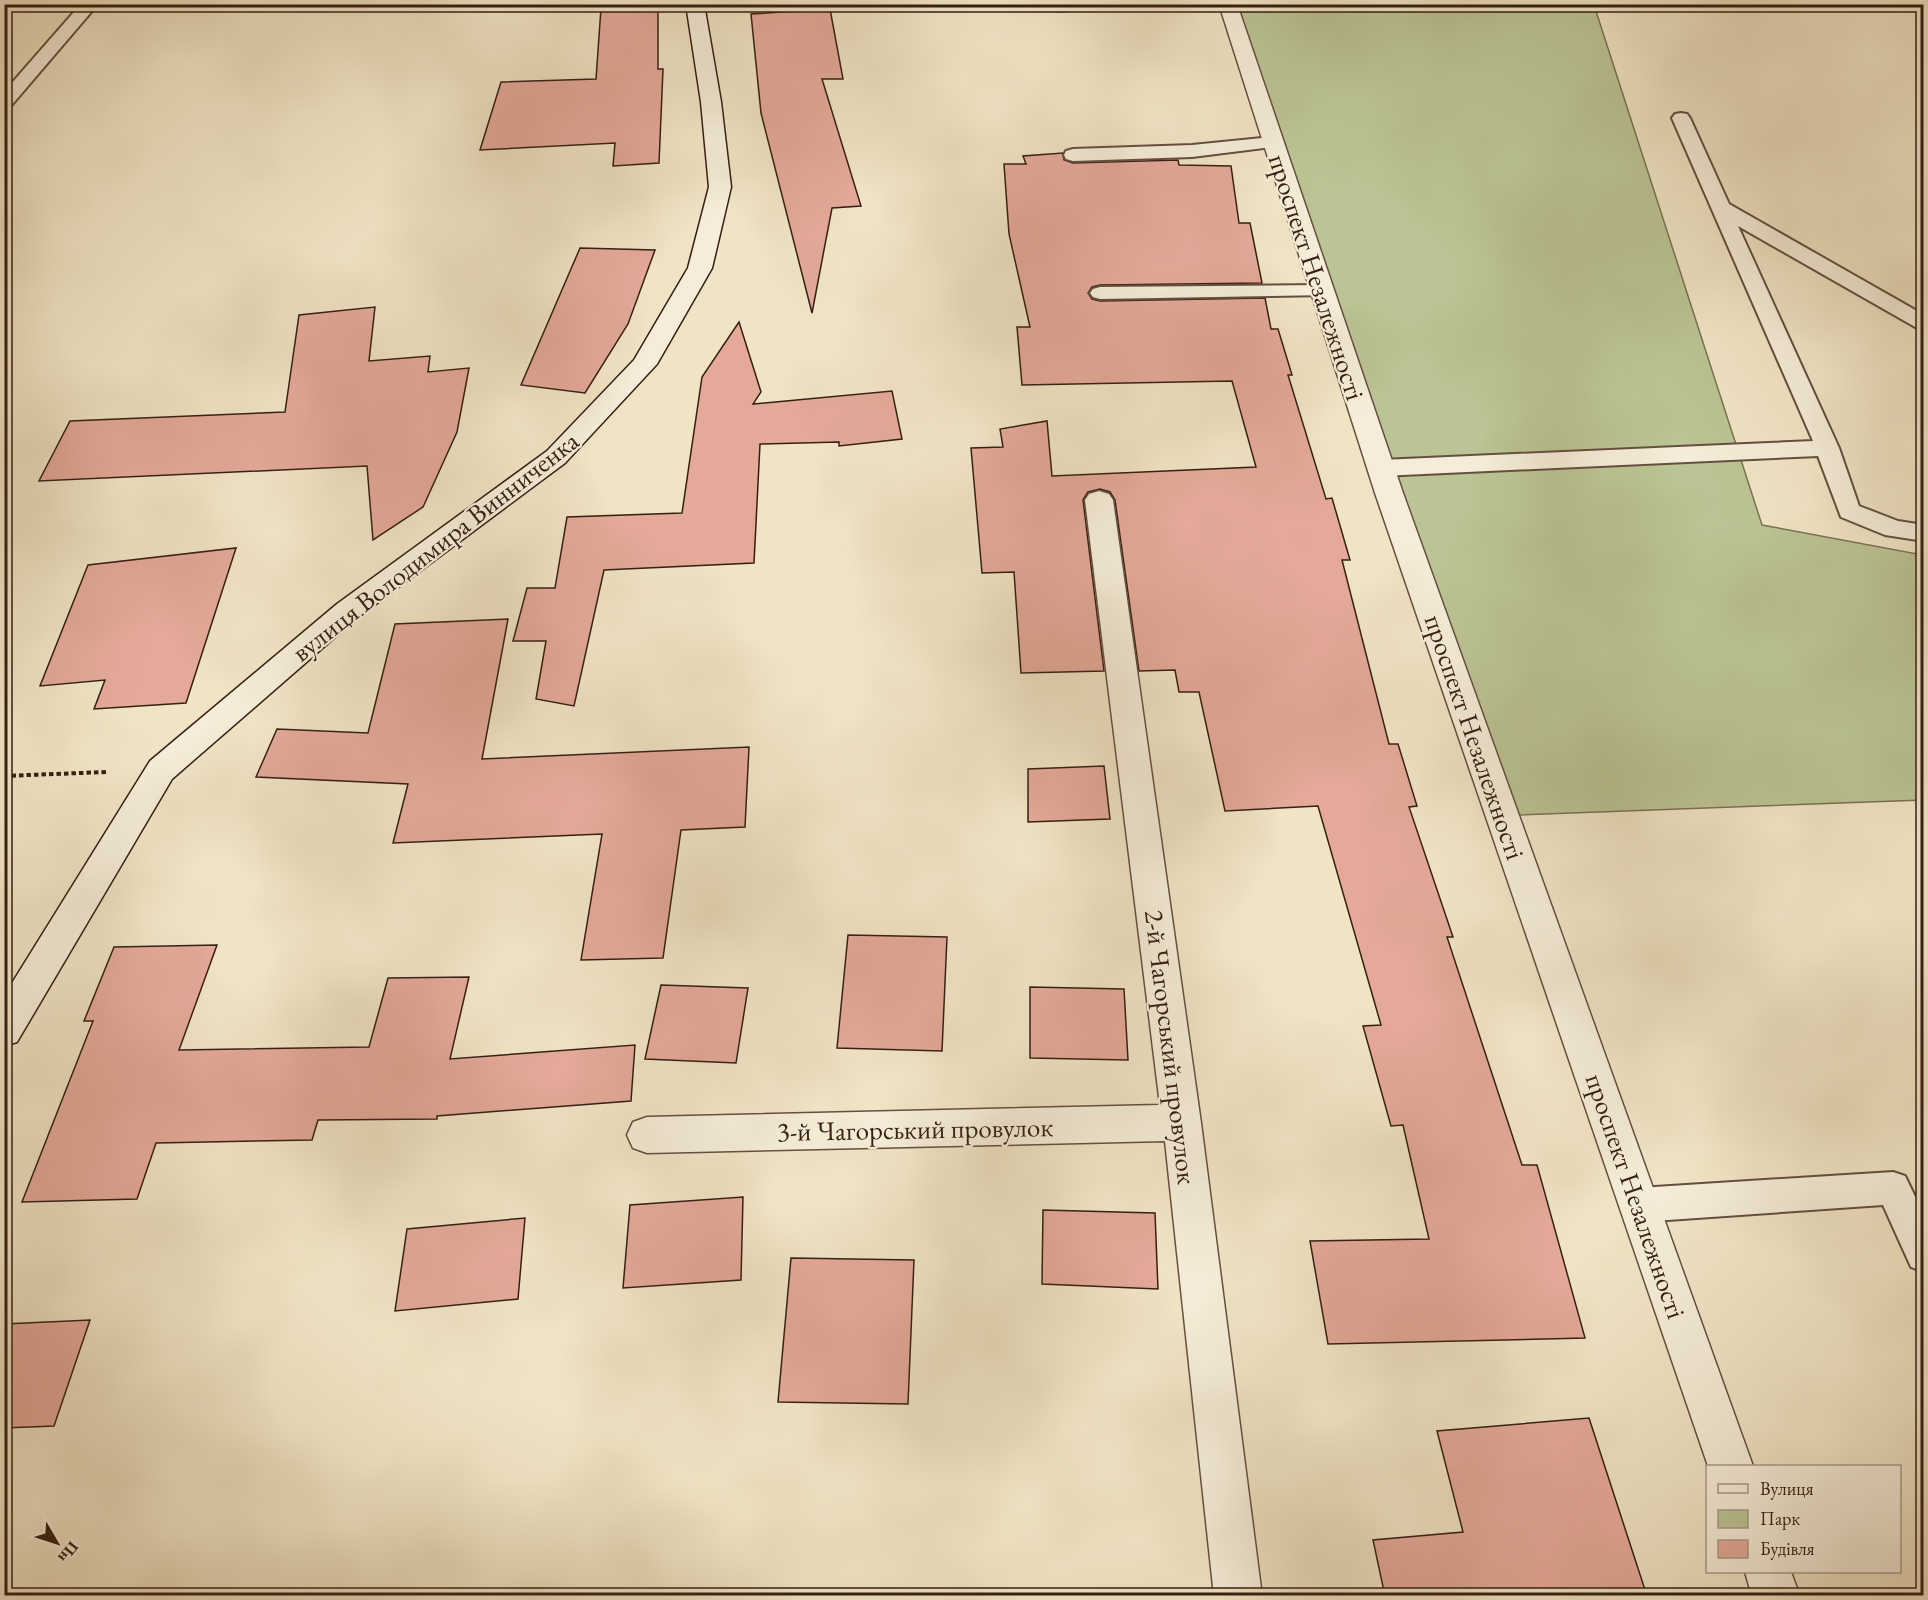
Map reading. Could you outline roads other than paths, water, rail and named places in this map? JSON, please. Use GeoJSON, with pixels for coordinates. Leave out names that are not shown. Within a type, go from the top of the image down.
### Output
{"type":"FeatureCollection","features":[{"type":"Feature","properties":{"kind":"street","name":"вулиця Володимира Винниченка"},"geometry":{"type":"LineString","coordinates":[[4,1030],[161,770],[347,611],[556,457],[644,364],[700,268],[720,187],[711,102],[695,4]]}},
{"type":"Feature","properties":{"kind":"street","name":"проспект Незалежності"},"geometry":{"type":"LineString","coordinates":[[1227,4],[1380,468],[1730,1465]]}},
{"type":"Feature","properties":{"kind":"street","name":"2-й Чагорський провулок"},"geometry":{"type":"LineString","coordinates":[[1099,500],[1182,1123],[1238,1596]]}},
{"type":"Feature","properties":{"kind":"street","name":"3-й Чагорський провулок"},"geometry":{"type":"LineString","coordinates":[[647,1135],[1182,1123]]}},
{"type":"Feature","properties":{"kind":"street"},"geometry":{"type":"LineString","coordinates":[[1768,1573],[1776,1596]]}},
{"type":"Feature","properties":{"kind":"lane"},"geometry":{"type":"LineString","coordinates":[[4,103],[90,4]]}},
{"type":"Feature","properties":{"kind":"lane"},"geometry":{"type":"LineString","coordinates":[[1055,6],[1077,4]]}},
{"type":"Feature","properties":{"kind":"lane"},"geometry":{"type":"LineString","coordinates":[[1681,118],[1827,448],[1849,511],[1894,530],[1923,533]]}},
{"type":"Feature","properties":{"kind":"lane"},"geometry":{"type":"LineString","coordinates":[[1073,155],[1192,151],[1273,142]]}},
{"type":"Feature","properties":{"kind":"lane"},"geometry":{"type":"LineString","coordinates":[[1720,207],[1923,324]]}},
{"type":"Feature","properties":{"kind":"lane"},"geometry":{"type":"LineString","coordinates":[[1100,293],[1322,291]]}},
{"type":"Feature","properties":{"kind":"lane"},"geometry":{"type":"LineString","coordinates":[[1380,468],[1827,448]]}},
{"type":"Feature","properties":{"kind":"lane"},"geometry":{"type":"LineString","coordinates":[[1639,1205],[1893,1188],[1923,1255]]}}]}
